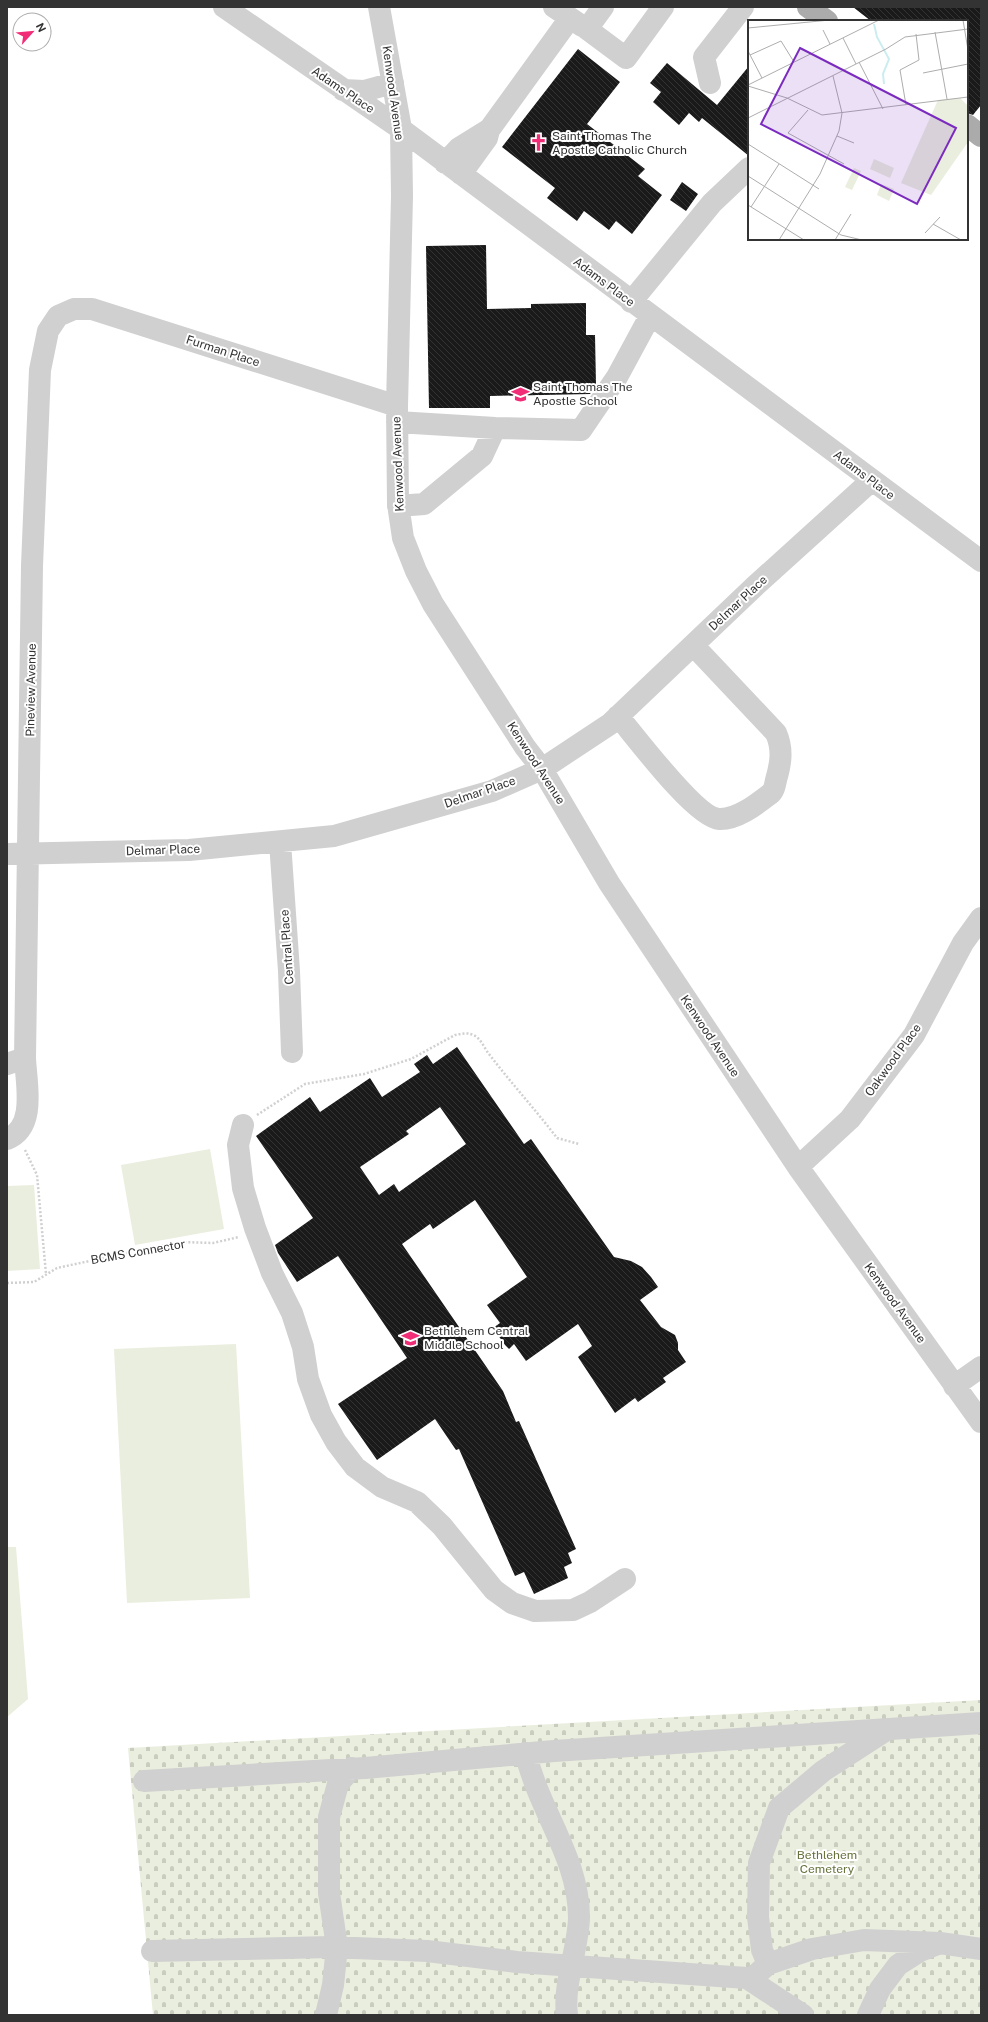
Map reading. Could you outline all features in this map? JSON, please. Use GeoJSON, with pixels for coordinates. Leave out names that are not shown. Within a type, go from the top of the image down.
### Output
{"type":"FeatureCollection","features":[{"type":"Feature","properties":{"kind":"main road"},"geometry":{"type":"LineString","coordinates":[[810,7],[826,20]]}},
{"type":"Feature","properties":{"kind":"main road"},"geometry":{"type":"LineString","coordinates":[[968,126],[981,136]]}},
{"type":"Feature","properties":{"kind":"street","name":"Adams Place"},"geometry":{"type":"LineString","coordinates":[[224,7],[401,129],[871,481],[981,561]]}},
{"type":"Feature","properties":{"kind":"street","name":"Kenwood Avenue"},"geometry":{"type":"LineString","coordinates":[[380,7],[401,129],[402,196],[397,414],[398,506],[403,538],[416,571],[433,604],[525,747],[542,770],[609,883],[798,1167],[981,1422]]}},
{"type":"Feature","properties":{"kind":"street"},"geometry":{"type":"LineString","coordinates":[[453,168],[487,138],[489,130],[570,18],[603,7]]}},
{"type":"Feature","properties":{"kind":"street"},"geometry":{"type":"LineString","coordinates":[[570,18],[626,58],[664,7]]}},
{"type":"Feature","properties":{"kind":"street"},"geometry":{"type":"LineString","coordinates":[[710,83],[704,57],[743,7]]}},
{"type":"Feature","properties":{"kind":"street"},"geometry":{"type":"LineString","coordinates":[[343,90],[364,91],[393,83]]}},
{"type":"Feature","properties":{"kind":"street"},"geometry":{"type":"LineString","coordinates":[[631,302],[712,203],[748,169]]}},
{"type":"Feature","properties":{"kind":"street","name":"Furman Place"},"geometry":{"type":"LineString","coordinates":[[52,323],[58,316],[74,309],[92,309],[397,414],[495,428],[581,430],[617,377],[650,316]]}},
{"type":"Feature","properties":{"kind":"street","name":"Pineview Avenue"},"geometry":{"type":"LineString","coordinates":[[9,1138],[26,1118],[28,1105],[16,1061],[18,854],[40,370],[48,331],[52,323]]}},
{"type":"Feature","properties":{"kind":"street"},"geometry":{"type":"LineString","coordinates":[[398,506],[424,504],[482,456],[495,428]]}},
{"type":"Feature","properties":{"kind":"street","name":"Delmar Place"},"geometry":{"type":"LineString","coordinates":[[18,854],[189,850],[334,836],[492,791],[542,770],[610,724],[693,645],[871,481]]}},
{"type":"Feature","properties":{"kind":"street"},"geometry":{"type":"LineString","coordinates":[[618,716],[686,796],[707,816],[719,819],[740,814],[773,792],[782,762],[780,741],[776,733],[693,645]]}},
{"type":"Feature","properties":{"kind":"street","name":"Central Place"},"geometry":{"type":"LineString","coordinates":[[280,842],[289,971],[292,1052]]}},
{"type":"Feature","properties":{"kind":"street","name":"Oakwood Place"},"geometry":{"type":"LineString","coordinates":[[798,1167],[850,1119],[914,1035],[963,942],[981,918]]}},
{"type":"Feature","properties":{"kind":"street"},"geometry":{"type":"LineString","coordinates":[[243,1125],[238,1146],[239,1160],[243,1188],[257,1233],[272,1273],[292,1313],[303,1348],[308,1379],[321,1415],[336,1442],[355,1467],[382,1488],[417,1502],[442,1526],[494,1590],[512,1603],[535,1611],[572,1610],[590,1602],[625,1579]]}},
{"type":"Feature","properties":{"kind":"street"},"geometry":{"type":"LineString","coordinates":[[954,1386],[981,1367]]}},
{"type":"Feature","properties":{"kind":"street"},"geometry":{"type":"LineString","coordinates":[[144,1781],[352,1768],[525,1753],[981,1723]]}},
{"type":"Feature","properties":{"kind":"street"},"geometry":{"type":"LineString","coordinates":[[768,1964],[762,1950],[758,1917],[759,1863],[779,1808],[823,1771],[889,1729]]}},
{"type":"Feature","properties":{"kind":"street"},"geometry":{"type":"LineString","coordinates":[[525,1753],[537,1790],[574,1875],[579,1918],[571,1966],[566,2008],[567,2015]]}},
{"type":"Feature","properties":{"kind":"street"},"geometry":{"type":"LineString","coordinates":[[326,2015],[333,1985],[337,1947],[329,1893],[329,1817],[338,1784],[352,1768]]}},
{"type":"Feature","properties":{"kind":"street"},"geometry":{"type":"LineString","coordinates":[[750,1980],[768,1964],[812,1949],[864,1940],[940,1943],[981,1949]]}},
{"type":"Feature","properties":{"kind":"street"},"geometry":{"type":"LineString","coordinates":[[868,2015],[880,1989],[898,1965],[920,1951],[940,1943]]}},
{"type":"Feature","properties":{"kind":"street"},"geometry":{"type":"LineString","coordinates":[[152,1951],[337,1947],[427,1951],[517,1962],[747,1978],[803,2015]]}},
{"type":"Feature","properties":{"kind":"path"},"geometry":{"type":"LineString","coordinates":[[243,1125],[305,1084],[364,1074],[411,1059],[455,1035],[463,1033],[474,1035],[481,1042],[488,1053],[535,1108],[556,1138],[579,1144]]}},
{"type":"Feature","properties":{"kind":"path"},"geometry":{"type":"LineString","coordinates":[[9,1138],[26,1151],[38,1175],[46,1274]]}},
{"type":"Feature","properties":{"kind":"path","name":"BCMS Connector"},"geometry":{"type":"LineString","coordinates":[[7,1283],[34,1282],[57,1268],[155,1247],[181,1242],[213,1243],[257,1233]]}},
{"type":"Feature","properties":{"kind":"green space"},"geometry":{"type":"Polygon","coordinates":[[[210,1149],[224,1229],[135,1245],[121,1165],[210,1149]]]}},
{"type":"Feature","properties":{"kind":"green space"},"geometry":{"type":"Polygon","coordinates":[[[34,1185],[40,1269],[7,1271],[7,1186],[34,1185]]]}},
{"type":"Feature","properties":{"kind":"green space"},"geometry":{"type":"Polygon","coordinates":[[[236,1344],[250,1598],[127,1603],[114,1349],[236,1344]]]}},
{"type":"Feature","properties":{"kind":"green space"},"geometry":{"type":"Polygon","coordinates":[[[7,1547],[16,1547],[28,1699],[7,1717],[7,1547]]]}},
{"type":"Feature","properties":{"kind":"green space","name":"Bethlehem Cemetery"},"geometry":{"type":"Polygon","coordinates":[[[981,1700],[981,2015],[153,2015],[128,1748],[981,1700]]]}},
{"type":"Feature","properties":{"kind":"building"},"geometry":{"type":"Polygon","coordinates":[[[853,7],[981,7],[981,105],[973,115],[968,113],[968,20],[870,20],[853,7]]]}},
{"type":"Feature","properties":{"kind":"building","name":"Saint Thomas The Apostle Catholic Church"},"geometry":{"type":"Polygon","coordinates":[[[578,49],[620,82],[587,124],[645,169],[638,176],[662,195],[632,234],[616,221],[609,230],[584,211],[577,221],[547,198],[555,188],[502,147],[578,49]]]}},
{"type":"Feature","properties":{"kind":"building"},"geometry":{"type":"Polygon","coordinates":[[[667,63],[717,105],[748,67],[748,155],[702,118],[699,122],[689,113],[679,125],[653,102],[661,92],[650,83],[667,63]]]}},
{"type":"Feature","properties":{"kind":"building"},"geometry":{"type":"Polygon","coordinates":[[[682,182],[698,194],[686,211],[670,200],[682,182]]]}},
{"type":"Feature","properties":{"kind":"building"},"geometry":{"type":"Polygon","coordinates":[[[486,245],[487,309],[531,308],[531,304],[586,303],[586,335],[595,335],[596,385],[590,394],[490,396],[490,408],[429,408],[426,246],[486,245]]]}},
{"type":"Feature","properties":{"kind":"building"},"geometry":{"type":"Polygon","coordinates":[[[457,1047],[524,1144],[531,1139],[614,1257],[631,1261],[642,1267],[651,1277],[658,1287],[640,1300],[661,1327],[675,1335],[678,1343],[678,1350],[686,1362],[663,1378],[666,1382],[638,1402],[635,1398],[615,1413],[578,1357],[592,1346],[578,1324],[526,1361],[514,1344],[509,1349],[505,1345],[493,1328],[500,1323],[487,1305],[527,1277],[475,1200],[433,1229],[430,1224],[402,1244],[503,1391],[516,1422],[519,1421],[576,1549],[568,1553],[572,1563],[564,1567],[568,1578],[534,1594],[524,1572],[515,1576],[459,1449],[456,1450],[435,1419],[377,1460],[338,1404],[407,1358],[338,1256],[297,1282],[278,1253],[275,1245],[313,1218],[256,1136],[310,1097],[320,1112],[370,1078],[382,1097],[420,1072],[414,1064],[427,1055],[433,1064],[457,1047]],[[440,1107],[406,1131],[409,1134],[360,1167],[379,1195],[394,1184],[399,1192],[466,1144],[440,1107]]]}},
{"type":"Feature","properties":{"kind":"place","name":"Saint Thomas The Apostle Catholic Church"},"geometry":{"type":"Point","coordinates":[539,143]}},
{"type":"Feature","properties":{"kind":"place","name":"Saint Thomas The Apostle School"},"geometry":{"type":"Point","coordinates":[520,394]}},
{"type":"Feature","properties":{"kind":"place","name":"Bethlehem Central Middle School"},"geometry":{"type":"Point","coordinates":[411,1338]}}]}
